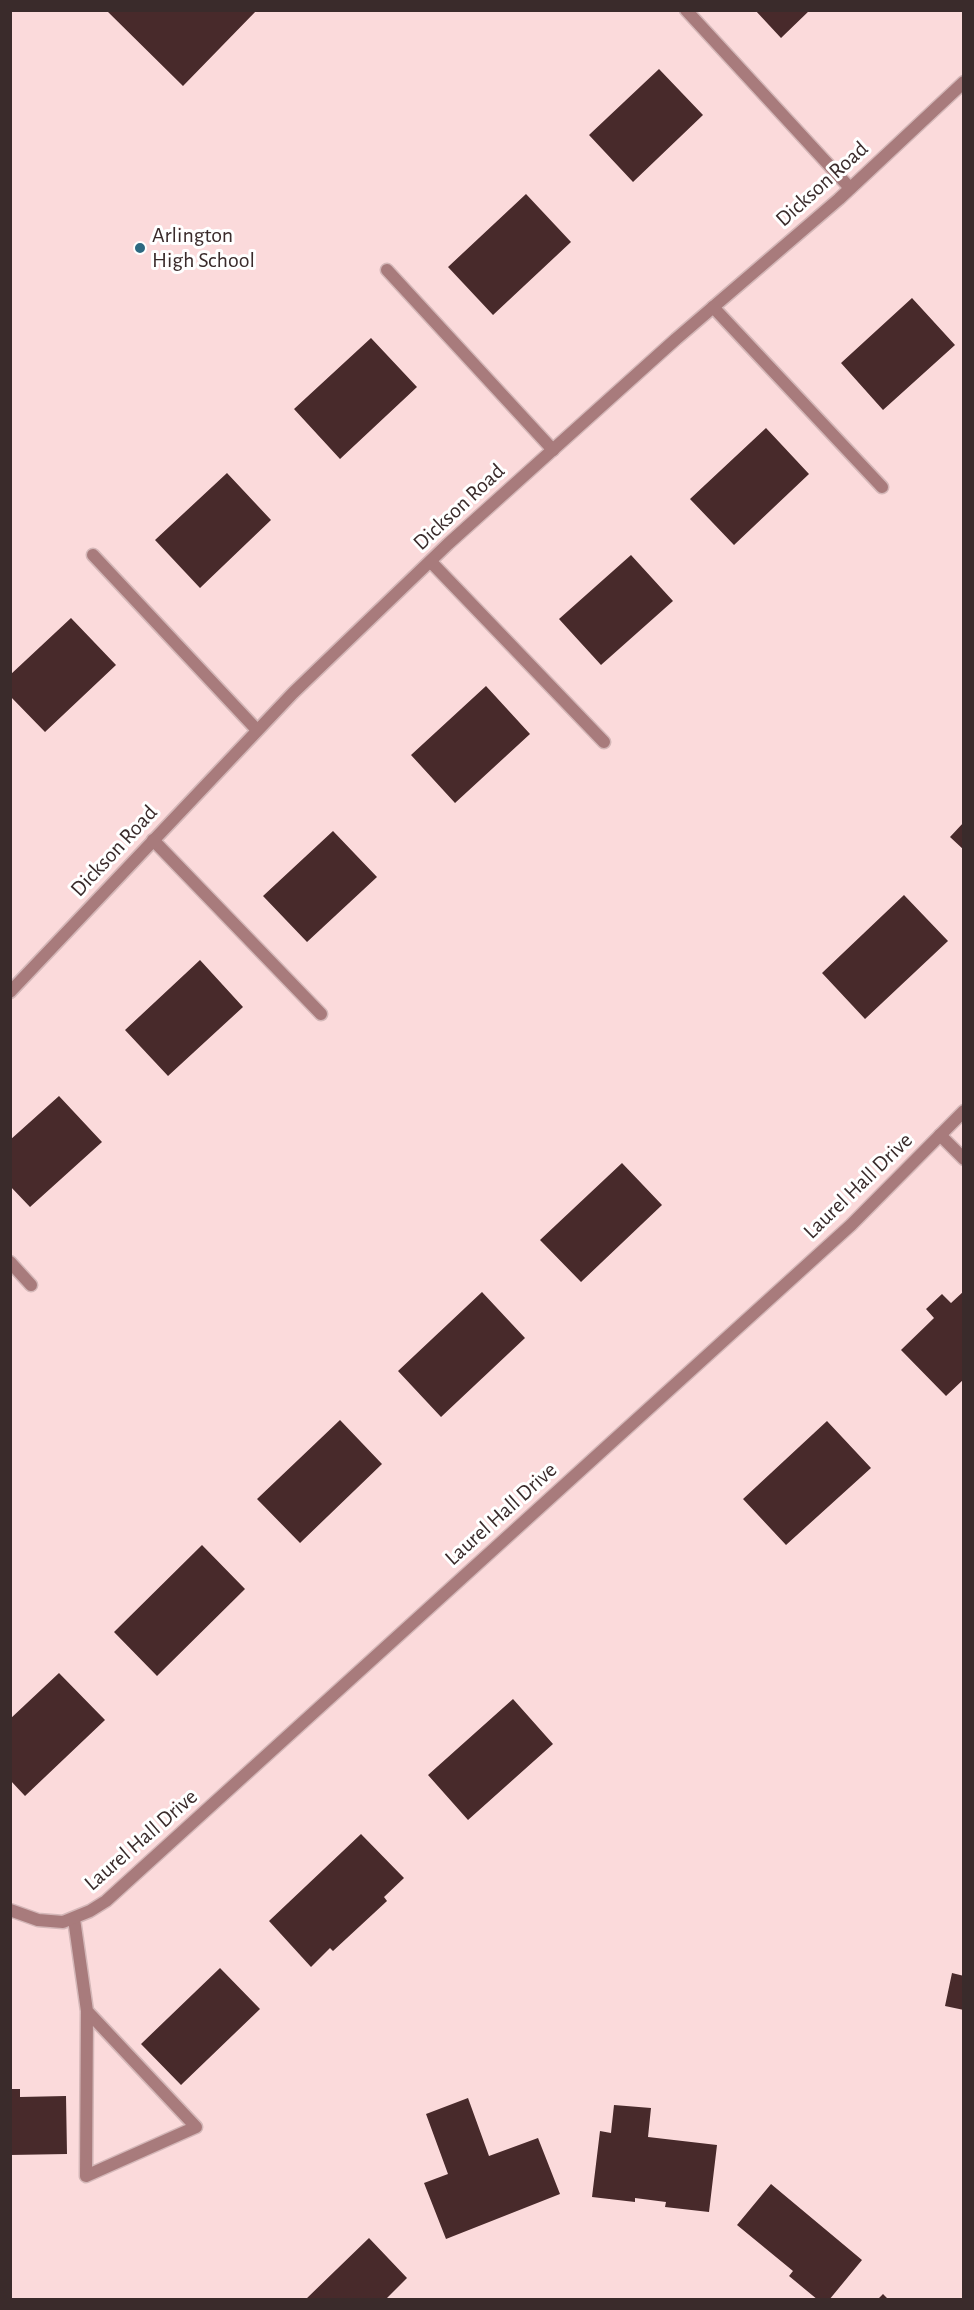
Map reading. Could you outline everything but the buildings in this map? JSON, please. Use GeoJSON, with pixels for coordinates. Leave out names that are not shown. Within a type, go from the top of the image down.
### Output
{"type":"FeatureCollection","features":[{"type":"Feature","properties":{"kind":"street"},"geometry":{"type":"LineString","coordinates":[[686,10],[850,188]]}},
{"type":"Feature","properties":{"kind":"street","name":"Dickson Road"},"geometry":{"type":"LineString","coordinates":[[10,992],[256,730],[431,562],[713,307],[850,188],[963,82]]}},
{"type":"Feature","properties":{"kind":"street"},"geometry":{"type":"LineString","coordinates":[[387,270],[553,450]]}},
{"type":"Feature","properties":{"kind":"street"},"geometry":{"type":"LineString","coordinates":[[713,307],[882,487]]}},
{"type":"Feature","properties":{"kind":"street"},"geometry":{"type":"LineString","coordinates":[[93,555],[256,730]]}},
{"type":"Feature","properties":{"kind":"street"},"geometry":{"type":"LineString","coordinates":[[431,562],[604,742]]}},
{"type":"Feature","properties":{"kind":"street"},"geometry":{"type":"LineString","coordinates":[[153,840],[321,1014]]}},
{"type":"Feature","properties":{"kind":"street","name":"Laurel Hall Drive"},"geometry":{"type":"LineString","coordinates":[[10,1910],[50,1921],[74,1919],[101,1905],[851,1225],[963,1111]]}},
{"type":"Feature","properties":{"kind":"street"},"geometry":{"type":"LineString","coordinates":[[940,1135],[963,1159]]}},
{"type":"Feature","properties":{"kind":"street"},"geometry":{"type":"LineString","coordinates":[[10,1262],[32,1285]]}},
{"type":"Feature","properties":{"kind":"street"},"geometry":{"type":"LineString","coordinates":[[74,1919],[87,2011],[86,2176],[196,2127],[87,2011]]}},
{"type":"Feature","properties":{"kind":"place","name":"Arlington High School"},"geometry":{"type":"Point","coordinates":[140,248]}}]}
